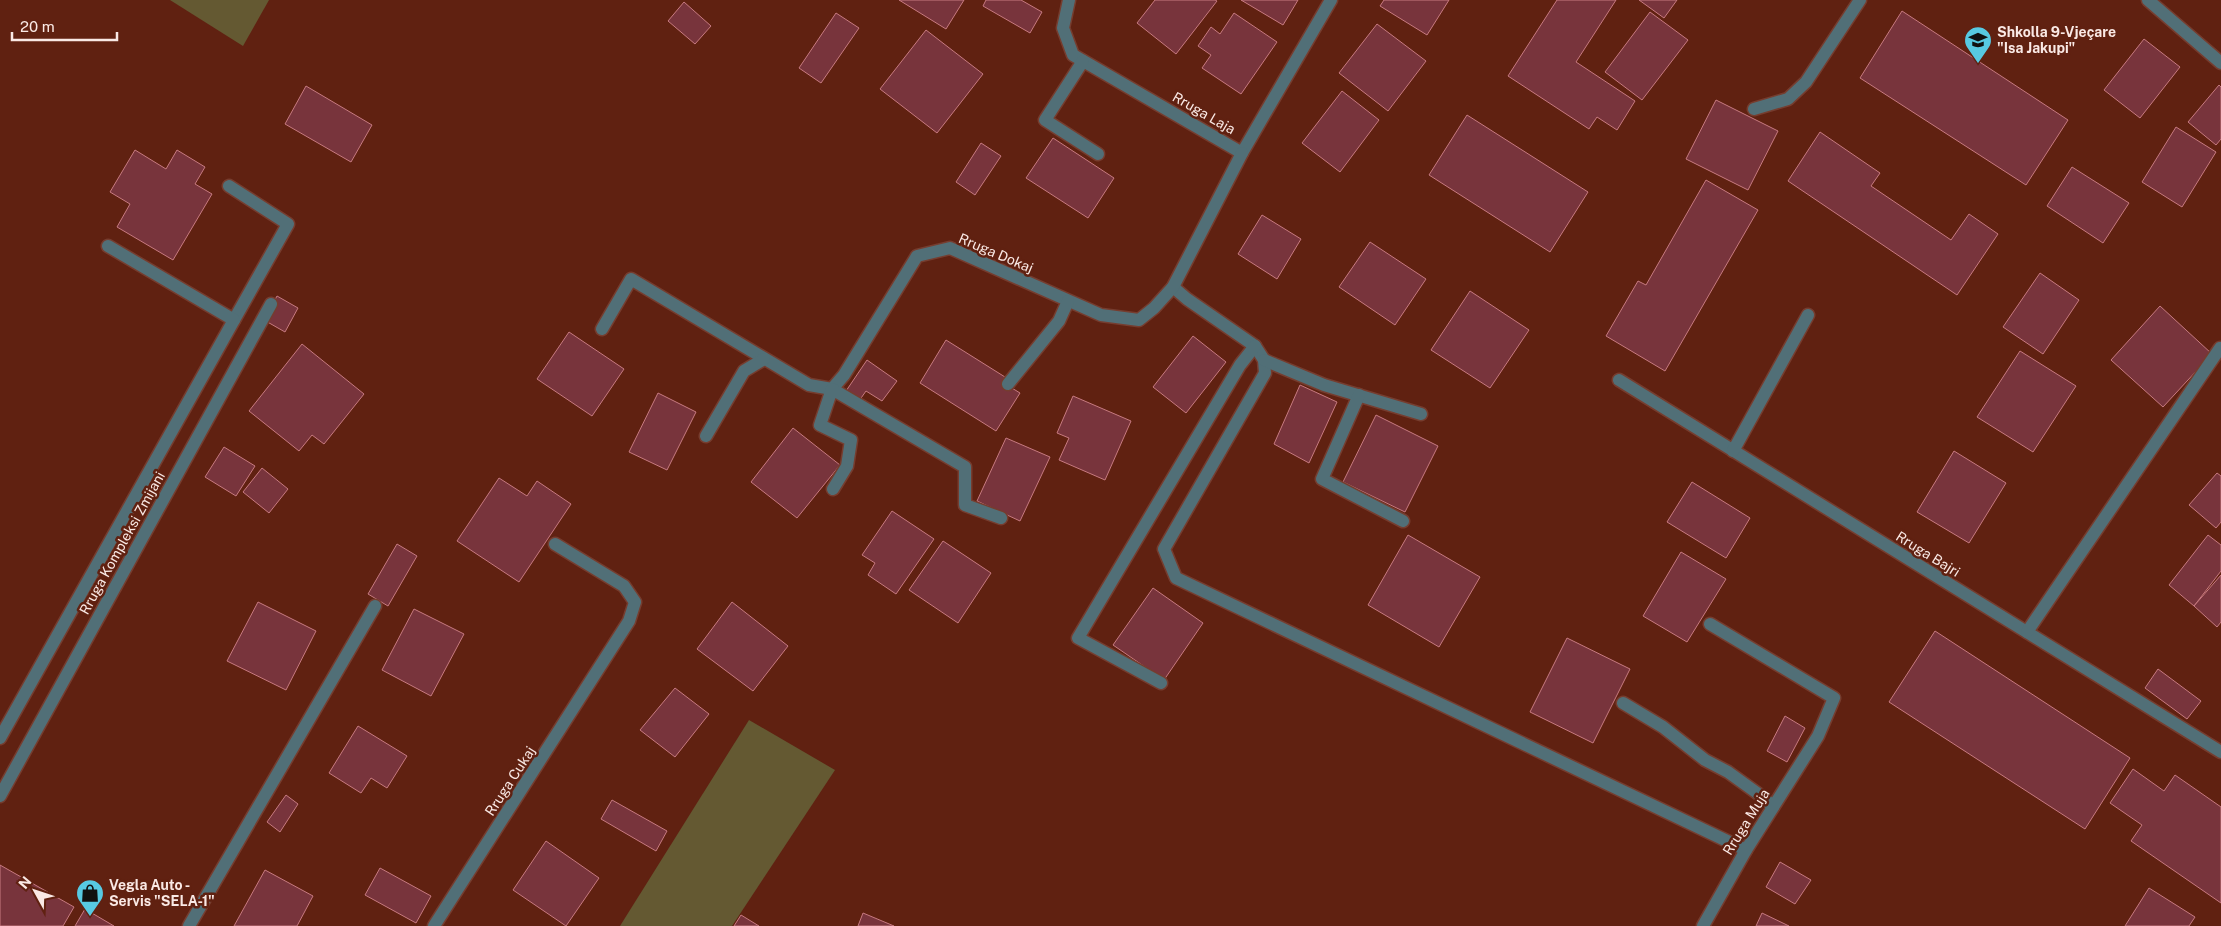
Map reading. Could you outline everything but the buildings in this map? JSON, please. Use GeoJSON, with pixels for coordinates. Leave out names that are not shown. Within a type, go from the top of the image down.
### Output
{"type":"FeatureCollection","features":[{"type":"Feature","properties":{"kind":"street","name":"Rruga Laja"},"geometry":{"type":"LineString","coordinates":[[1068,0],[1063,28],[1073,55],[1242,153],[1331,0]]}},
{"type":"Feature","properties":{"kind":"street"},"geometry":{"type":"LineString","coordinates":[[1754,109],[1788,99],[1806,82],[1860,0]]}},
{"type":"Feature","properties":{"kind":"street"},"geometry":{"type":"LineString","coordinates":[[2148,0],[2221,63]]}},
{"type":"Feature","properties":{"kind":"street"},"geometry":{"type":"LineString","coordinates":[[1083,61],[1045,120],[1098,154]]}},
{"type":"Feature","properties":{"kind":"street","name":"Rruga Dokaj"},"geometry":{"type":"LineString","coordinates":[[833,488],[847,466],[851,440],[820,425],[832,389],[844,375],[917,256],[950,248],[1101,315],[1139,320],[1173,287],[1242,153]]}},
{"type":"Feature","properties":{"kind":"street"},"geometry":{"type":"LineString","coordinates":[[0,738],[288,224],[229,186]]}},
{"type":"Feature","properties":{"kind":"street"},"geometry":{"type":"LineString","coordinates":[[108,246],[234,320]]}},
{"type":"Feature","properties":{"kind":"street"},"geometry":{"type":"LineString","coordinates":[[602,329],[631,279],[809,385],[832,389],[966,467],[965,505],[1001,518]]}},
{"type":"Feature","properties":{"kind":"street"},"geometry":{"type":"LineString","coordinates":[[1173,287],[1187,300],[1255,346],[1264,360],[1265,373],[1164,549],[1176,578],[1746,850]]}},
{"type":"Feature","properties":{"kind":"street"},"geometry":{"type":"LineString","coordinates":[[1008,384],[1059,320],[1068,301]]}},
{"type":"Feature","properties":{"kind":"street","name":"Rruga Kompleksi Zmijani"},"geometry":{"type":"LineString","coordinates":[[0,796],[271,304]]}},
{"type":"Feature","properties":{"kind":"street"},"geometry":{"type":"LineString","coordinates":[[1732,451],[1808,315]]}},
{"type":"Feature","properties":{"kind":"street"},"geometry":{"type":"LineString","coordinates":[[1161,683],[1078,638],[1240,365],[1255,346]]}},
{"type":"Feature","properties":{"kind":"street"},"geometry":{"type":"LineString","coordinates":[[2027,632],[2220,348]]}},
{"type":"Feature","properties":{"kind":"street"},"geometry":{"type":"LineString","coordinates":[[706,436],[744,371],[764,359]]}},
{"type":"Feature","properties":{"kind":"street"},"geometry":{"type":"LineString","coordinates":[[1264,360],[1324,385],[1420,414]]}},
{"type":"Feature","properties":{"kind":"street","name":"Rruga Bajri"},"geometry":{"type":"LineString","coordinates":[[1619,380],[2221,752]]}},
{"type":"Feature","properties":{"kind":"street"},"geometry":{"type":"LineString","coordinates":[[1359,396],[1322,479],[1404,521]]}},
{"type":"Feature","properties":{"kind":"street","name":"Rruga Cukaj"},"geometry":{"type":"LineString","coordinates":[[434,926],[629,621],[635,602],[624,586],[555,544]]}},
{"type":"Feature","properties":{"kind":"street"},"geometry":{"type":"LineString","coordinates":[[188,926],[375,606]]}},
{"type":"Feature","properties":{"kind":"street","name":"Rruga Muja"},"geometry":{"type":"LineString","coordinates":[[1703,926],[1746,850],[1818,736],[1834,698],[1710,624]]}},
{"type":"Feature","properties":{"kind":"street"},"geometry":{"type":"LineString","coordinates":[[1623,703],[1663,727],[1705,760],[1728,772],[1764,798],[1773,807]]}},
{"type":"Feature","properties":{"kind":"shaded area"},"geometry":{"type":"Polygon","coordinates":[[[170,0],[269,0],[243,46],[170,0]]]}},
{"type":"Feature","properties":{"kind":"shaded area"},"geometry":{"type":"Polygon","coordinates":[[[749,720],[835,770],[732,926],[620,926],[749,720]]]}},
{"type":"Feature","properties":{"kind":"place","name":"Shkolla 9-Vjeçare \"Isa Jakupi\""},"geometry":{"type":"Point","coordinates":[1978,64]}},
{"type":"Feature","properties":{"kind":"place","name":"Vegla Auto - Servis \"SELA-1\""},"geometry":{"type":"Point","coordinates":[90,917]}}]}
